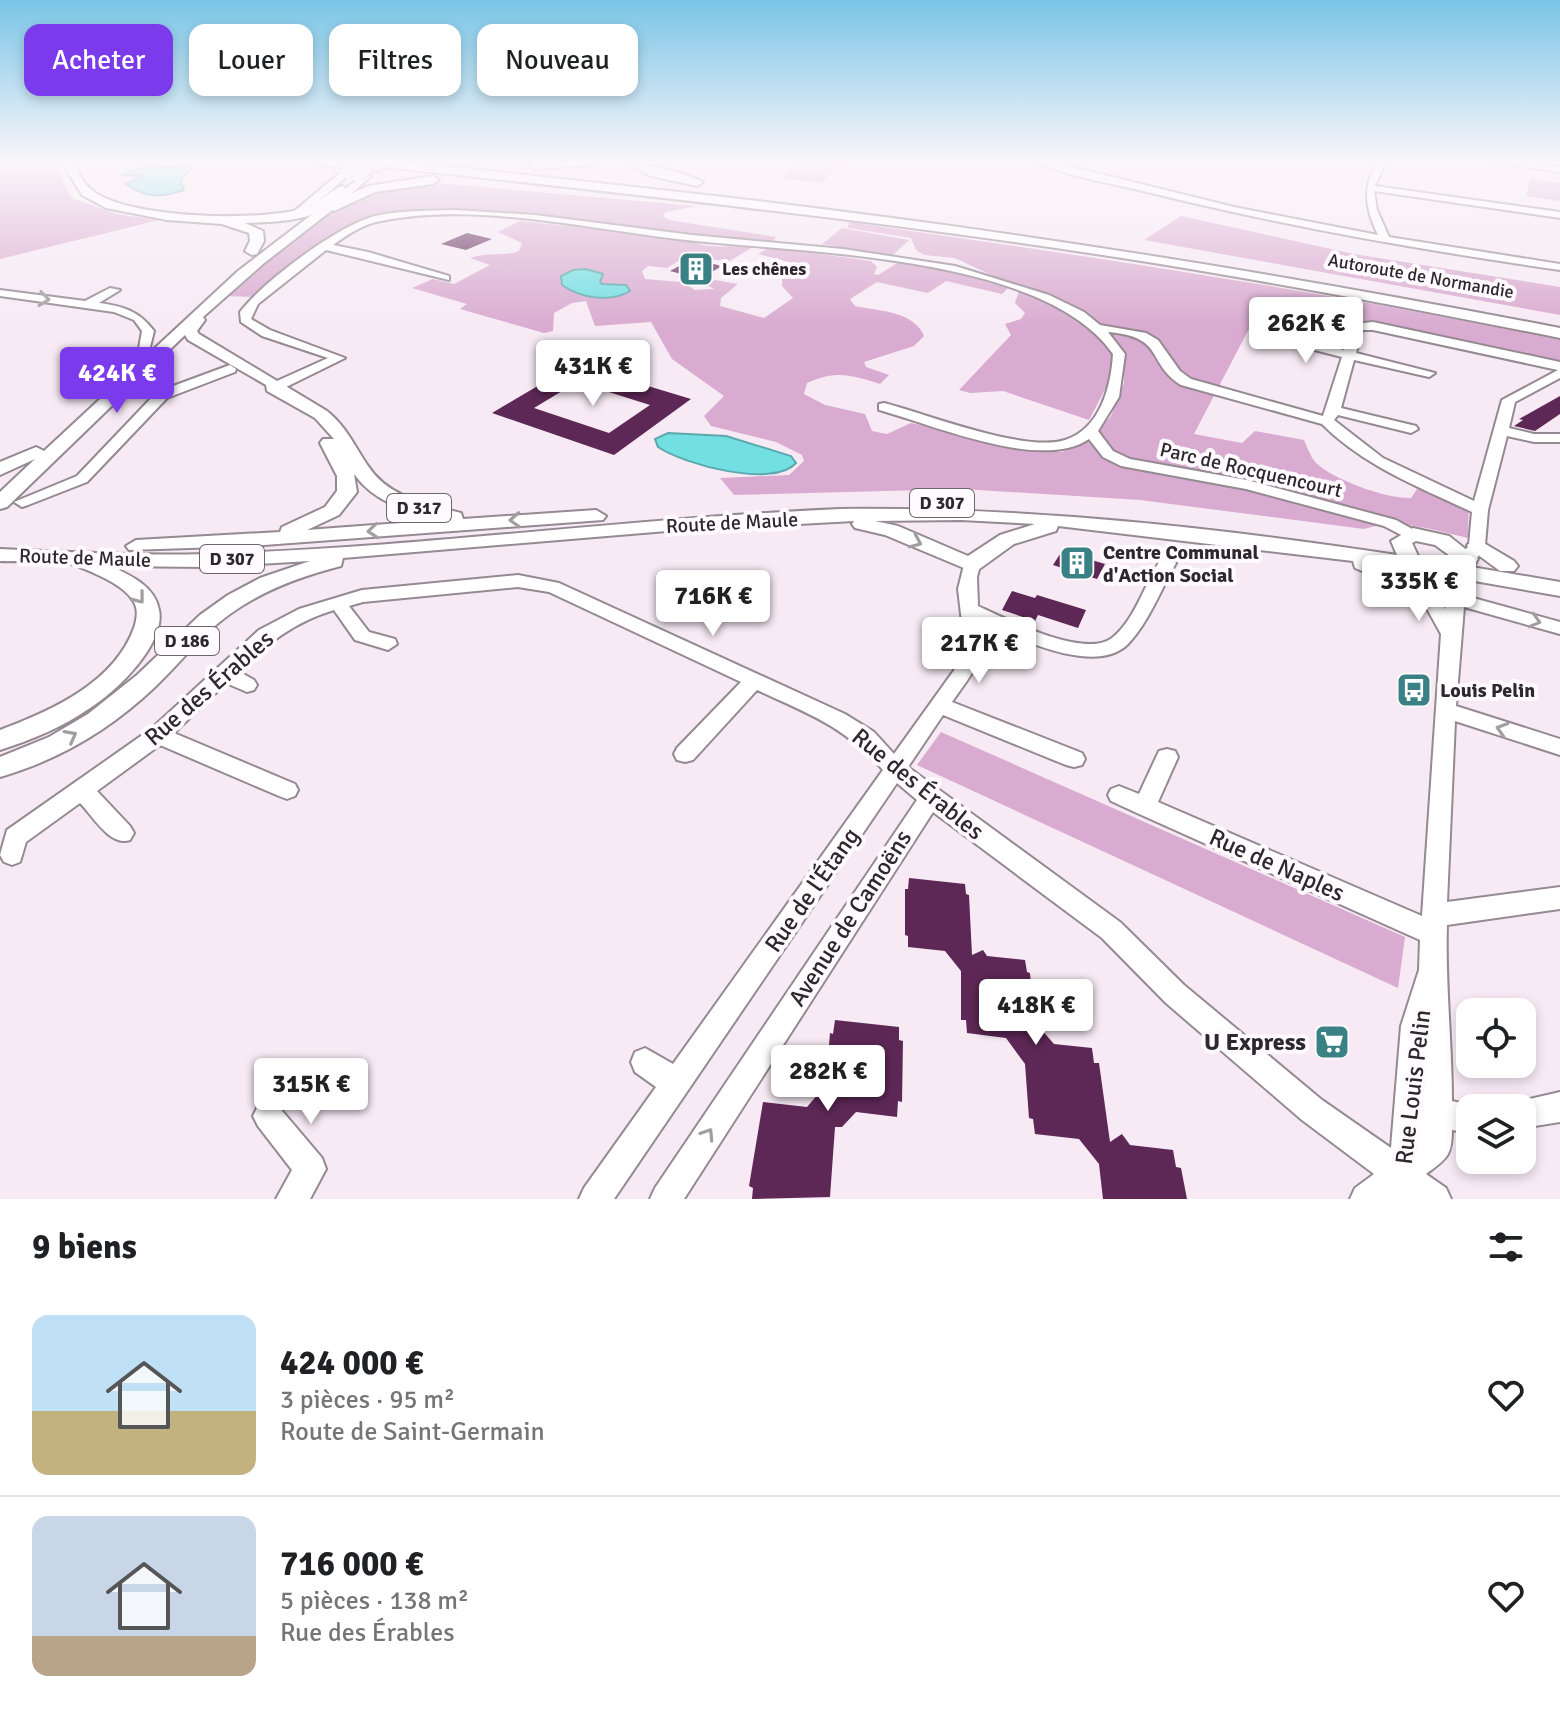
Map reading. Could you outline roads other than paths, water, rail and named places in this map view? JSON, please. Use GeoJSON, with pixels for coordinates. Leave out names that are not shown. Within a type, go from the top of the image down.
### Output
{"type":"FeatureCollection","features":[{"type":"Feature","properties":{"kind":"highway"},"geometry":{"type":"LineString","coordinates":[[182,217],[247,226],[256,231],[257,241],[252,251]]}},
{"type":"Feature","properties":{"kind":"highway"},"geometry":{"type":"LineString","coordinates":[[190,218],[263,217]]}},
{"type":"Feature","properties":{"kind":"highway","name":"Autoroute de Normandie"},"geometry":{"type":"LineString","coordinates":[[854,217],[1146,257],[1560,333]]}},
{"type":"Feature","properties":{"kind":"highway","name":"Autoroute de Normandie"},"geometry":{"type":"LineString","coordinates":[[919,217],[1009,227],[1271,269],[1560,322]]}},
{"type":"Feature","properties":{"kind":"highway"},"geometry":{"type":"LineString","coordinates":[[966,217],[1009,227]]}},
{"type":"Feature","properties":{"kind":"main road"},"geometry":{"type":"LineString","coordinates":[[0,485],[145,348],[170,329],[252,251],[295,217]]}},
{"type":"Feature","properties":{"kind":"main road"},"geometry":{"type":"LineString","coordinates":[[0,503],[280,241],[318,217]]}},
{"type":"Feature","properties":{"kind":"main road"},"geometry":{"type":"LineString","coordinates":[[195,318],[198,320],[190,331],[193,337],[274,383],[273,388]]}},
{"type":"Feature","properties":{"kind":"main road","name":"D 317"},"geometry":{"type":"LineString","coordinates":[[115,395],[130,387],[172,349],[193,347],[260,387],[273,388],[324,416],[333,425],[366,479],[391,496],[428,511],[479,522]]}},
{"type":"Feature","properties":{"kind":"main road","name":"D 307"},"geometry":{"type":"LineString","coordinates":[[240,542],[318,520],[332,511],[347,492],[346,476],[329,443],[296,402]]}},
{"type":"Feature","properties":{"kind":"main road"},"geometry":{"type":"LineString","coordinates":[[0,469],[36,452]]}},
{"type":"Feature","properties":{"kind":"main road","name":"Route de Maule"},"geometry":{"type":"LineString","coordinates":[[0,545],[62,548],[240,542],[479,522],[828,504],[958,503],[1066,507],[1166,516],[1409,547],[1469,558]]}},
{"type":"Feature","properties":{"kind":"main road","name":"Route de Maule"},"geometry":{"type":"LineString","coordinates":[[0,555],[74,559],[235,559],[604,530],[930,514],[1031,517],[1291,545],[1409,547]]}},
{"type":"Feature","properties":{"kind":"main road"},"geometry":{"type":"LineString","coordinates":[[758,521],[771,525],[871,525],[971,565],[999,544],[1027,531],[1053,527],[1130,526]]}},
{"type":"Feature","properties":{"kind":"main road"},"geometry":{"type":"LineString","coordinates":[[1409,547],[1442,540],[1469,558]]}},
{"type":"Feature","properties":{"kind":"main road"},"geometry":{"type":"LineString","coordinates":[[1291,545],[1301,552],[1370,565],[1426,591]]}},
{"type":"Feature","properties":{"kind":"main road","name":"D 186"},"geometry":{"type":"LineString","coordinates":[[0,767],[12,765],[77,734],[144,683],[208,620],[241,596],[287,575],[390,548]]}},
{"type":"Feature","properties":{"kind":"main road","name":"D 307"},"geometry":{"type":"LineString","coordinates":[[1469,558],[1560,576]]}},
{"type":"Feature","properties":{"kind":"main road","name":"D 307"},"geometry":{"type":"LineString","coordinates":[[1469,558],[1560,589]]}},
{"type":"Feature","properties":{"kind":"main road","name":"D 186"},"geometry":{"type":"LineString","coordinates":[[0,740],[52,719],[86,698],[119,671],[136,648],[146,627],[148,610],[141,595],[120,578],[74,559]]}},
{"type":"Feature","properties":{"kind":"street"},"geometry":{"type":"LineString","coordinates":[[273,388],[339,358],[266,333],[245,320],[246,312],[254,302],[355,225],[391,217]]}},
{"type":"Feature","properties":{"kind":"street"},"geometry":{"type":"LineString","coordinates":[[512,217],[802,248],[943,268],[1039,295],[1099,328],[1119,354],[1111,400],[1090,431],[1073,443],[1041,448],[884,407]]}},
{"type":"Feature","properties":{"kind":"street"},"geometry":{"type":"LineString","coordinates":[[1271,217],[1385,240],[1560,267]]}},
{"type":"Feature","properties":{"kind":"street"},"geometry":{"type":"LineString","coordinates":[[1374,217],[1385,240]]}},
{"type":"Feature","properties":{"kind":"street"},"geometry":{"type":"LineString","coordinates":[[326,247],[364,254],[445,278]]}},
{"type":"Feature","properties":{"kind":"street"},"geometry":{"type":"LineString","coordinates":[[87,305],[114,290]]}},
{"type":"Feature","properties":{"kind":"street"},"geometry":{"type":"LineString","coordinates":[[0,293],[117,309],[138,318],[150,335],[145,348]]}},
{"type":"Feature","properties":{"kind":"street"},"geometry":{"type":"LineString","coordinates":[[1480,510],[1372,456],[1340,436],[1330,416],[1357,327],[1367,325],[1560,366]]}},
{"type":"Feature","properties":{"kind":"street"},"geometry":{"type":"LineString","coordinates":[[1099,328],[1125,330],[1155,344],[1173,375],[1186,382],[1330,416],[1411,429]]}},
{"type":"Feature","properties":{"kind":"street"},"geometry":{"type":"LineString","coordinates":[[1273,338],[1429,373]]}},
{"type":"Feature","properties":{"kind":"street"},"geometry":{"type":"LineString","coordinates":[[22,502],[82,479],[162,395],[230,369]]}},
{"type":"Feature","properties":{"kind":"street","name":"Rue Louis Pelin"},"geometry":{"type":"LineString","coordinates":[[1396,1187],[1437,1147],[1440,1115],[1438,1033],[1432,967],[1444,710],[1456,599],[1509,400],[1560,373]]}},
{"type":"Feature","properties":{"kind":"street"},"geometry":{"type":"LineString","coordinates":[[1499,430],[1534,438],[1560,438]]}},
{"type":"Feature","properties":{"kind":"street","name":"Parc de Rocquencourt"},"geometry":{"type":"LineString","coordinates":[[1090,431],[1108,454],[1126,463],[1247,485],[1390,523],[1409,547]]}},
{"type":"Feature","properties":{"kind":"street"},"geometry":{"type":"LineString","coordinates":[[1409,547],[1426,591],[1450,634]]}},
{"type":"Feature","properties":{"kind":"street"},"geometry":{"type":"LineString","coordinates":[[969,609],[1075,650],[1100,651],[1118,644],[1167,563]]}},
{"type":"Feature","properties":{"kind":"street","name":"Rue de l'Étang"},"geometry":{"type":"LineString","coordinates":[[595,1199],[896,770],[974,652],[966,581],[971,565]]}},
{"type":"Feature","properties":{"kind":"street","name":"Rue des Érables"},"geometry":{"type":"LineString","coordinates":[[12,855],[15,837],[158,735],[266,634],[305,613],[362,596],[518,581],[553,587],[838,719],[867,738],[896,770],[930,798],[1111,930],[1175,994],[1312,1110],[1396,1187]]}},
{"type":"Feature","properties":{"kind":"street"},"geometry":{"type":"LineString","coordinates":[[1456,599],[1560,628]]}},
{"type":"Feature","properties":{"kind":"street"},"geometry":{"type":"LineString","coordinates":[[338,603],[362,636],[388,644]]}},
{"type":"Feature","properties":{"kind":"street"},"geometry":{"type":"LineString","coordinates":[[223,672],[247,685]]}},
{"type":"Feature","properties":{"kind":"street"},"geometry":{"type":"LineString","coordinates":[[685,754],[754,681]]}},
{"type":"Feature","properties":{"kind":"street"},"geometry":{"type":"LineString","coordinates":[[938,705],[1074,759]]}},
{"type":"Feature","properties":{"kind":"street"},"geometry":{"type":"LineString","coordinates":[[1444,710],[1560,747]]}},
{"type":"Feature","properties":{"kind":"street"},"geometry":{"type":"LineString","coordinates":[[158,735],[287,790]]}},
{"type":"Feature","properties":{"kind":"street"},"geometry":{"type":"LineString","coordinates":[[1145,807],[1167,757]]}},
{"type":"Feature","properties":{"kind":"street"},"geometry":{"type":"LineString","coordinates":[[83,791],[122,833]]}},
{"type":"Feature","properties":{"kind":"street","name":"Rue de Naples"},"geometry":{"type":"LineString","coordinates":[[1119,795],[1435,924]]}},
{"type":"Feature","properties":{"kind":"street","name":"Avenue de Camoëns"},"geometry":{"type":"LineString","coordinates":[[666,1199],[930,798]]}},
{"type":"Feature","properties":{"kind":"street"},"geometry":{"type":"LineString","coordinates":[[1435,924],[1560,898]]}},
{"type":"Feature","properties":{"kind":"street","name":"Rue Louis Pelin"},"geometry":{"type":"LineString","coordinates":[[1396,1187],[1410,1110],[1415,1024],[1432,967]]}},
{"type":"Feature","properties":{"kind":"street"},"geometry":{"type":"LineString","coordinates":[[645,1062],[676,1083]]}},
{"type":"Feature","properties":{"kind":"street"},"geometry":{"type":"LineString","coordinates":[[1536,1111],[1560,1107]]}},
{"type":"Feature","properties":{"kind":"street"},"geometry":{"type":"LineString","coordinates":[[1410,1110],[1456,1117]]}},
{"type":"Feature","properties":{"kind":"street"},"geometry":{"type":"LineString","coordinates":[[268,1116],[311,1169],[293,1199]]}},
{"type":"Feature","properties":{"kind":"street"},"geometry":{"type":"LineString","coordinates":[[1396,1187],[1426,1199]]}},
{"type":"Feature","properties":{"kind":"street"},"geometry":{"type":"LineString","coordinates":[[1366,1199],[1396,1187],[1435,1199]]}},
{"type":"Feature","properties":{"kind":"water"},"geometry":{"type":"Polygon","coordinates":[[[586,269],[603,274],[602,284],[626,285],[630,291],[604,298],[577,293],[562,285],[561,276],[573,270],[586,269]]]}},
{"type":"Feature","properties":{"kind":"water"},"geometry":{"type":"Polygon","coordinates":[[[668,433],[726,436],[791,456],[796,463],[768,474],[728,471],[687,460],[658,447],[655,439],[668,433]]]}},
{"type":"Feature","properties":{"kind":"place","name":"Les chênes"},"geometry":{"type":"Point","coordinates":[696,269]}},
{"type":"Feature","properties":{"kind":"place","name":"Centre Communal d'Action Social"},"geometry":{"type":"Point","coordinates":[1077,563]}},
{"type":"Feature","properties":{"kind":"place","name":"Louis Pelin"},"geometry":{"type":"Point","coordinates":[1414,690]}},
{"type":"Feature","properties":{"kind":"place","name":"U Express"},"geometry":{"type":"Point","coordinates":[1332,1042]}}]}
